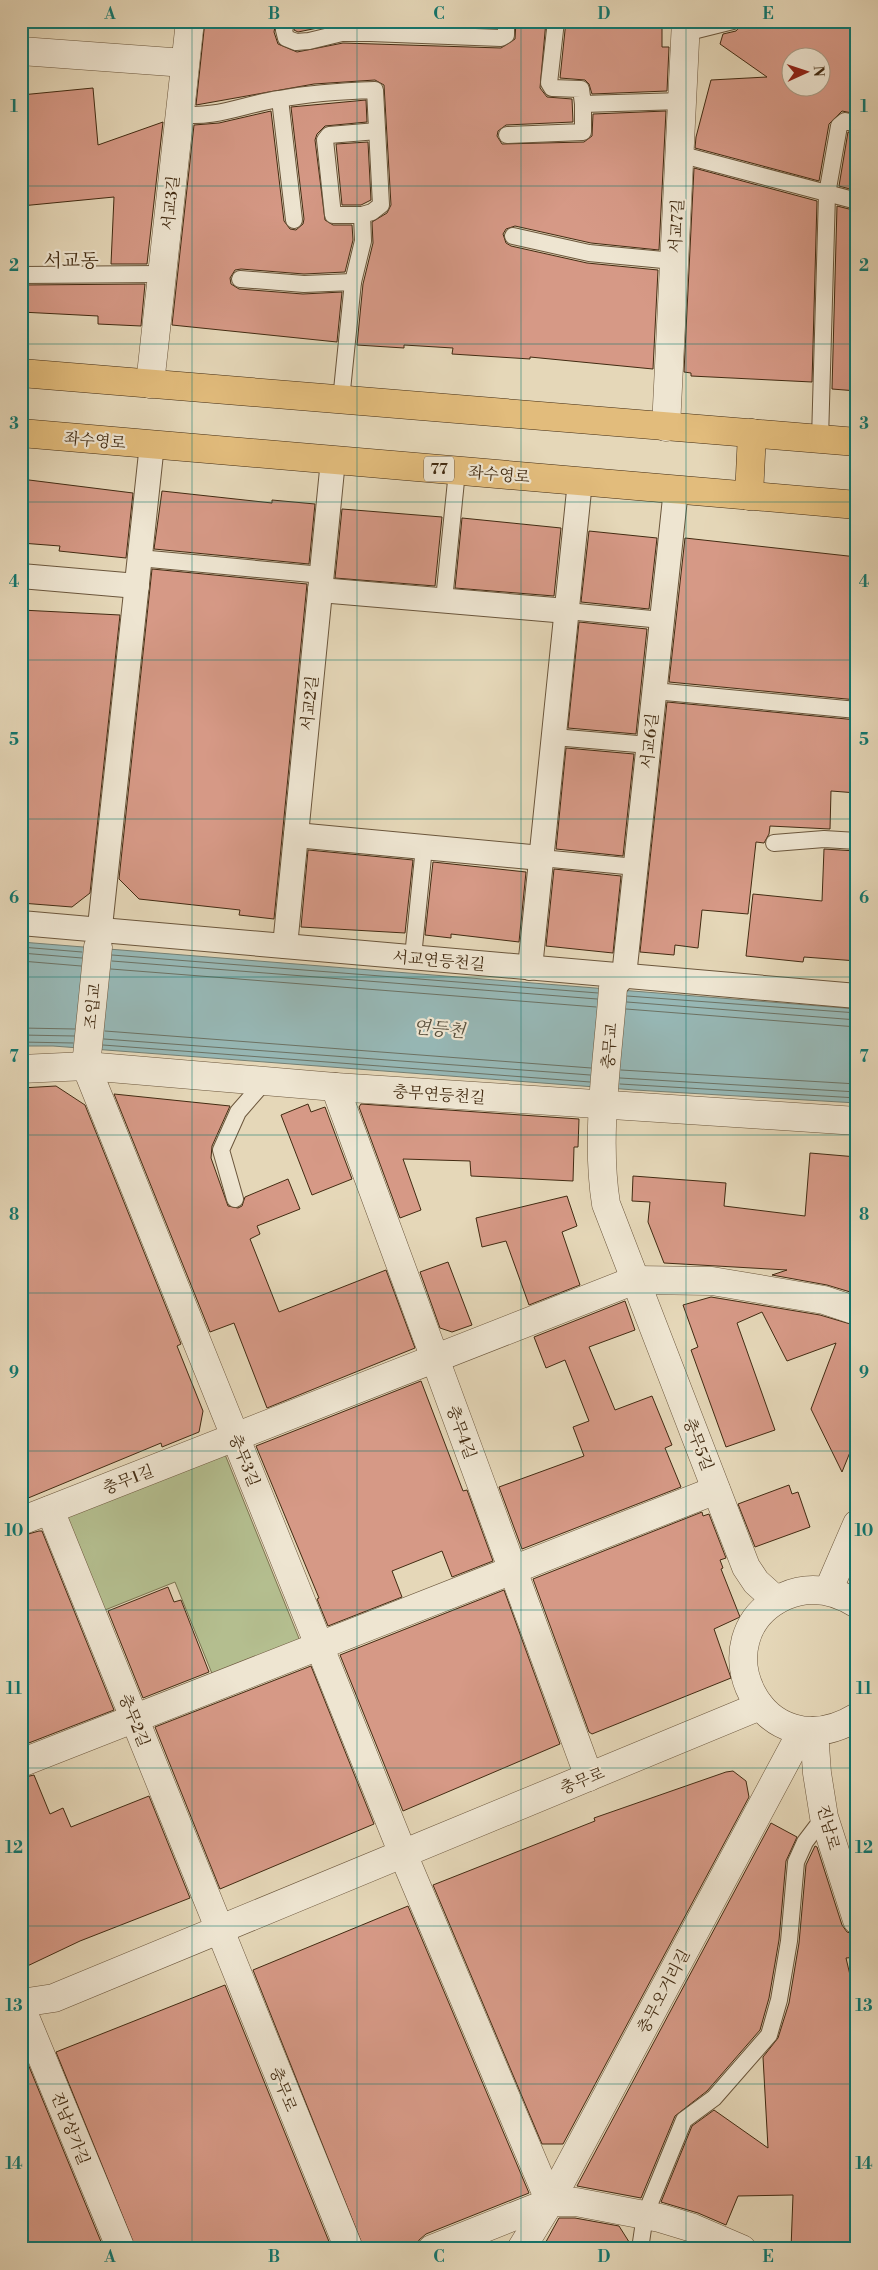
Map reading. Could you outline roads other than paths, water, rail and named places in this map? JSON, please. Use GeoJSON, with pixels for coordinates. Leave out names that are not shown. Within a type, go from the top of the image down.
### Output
{"type":"FeatureCollection","features":[{"type":"Feature","properties":{"kind":"main road"},"geometry":{"type":"LineString","coordinates":[[21,373],[857,442]]}},
{"type":"Feature","properties":{"kind":"main road","name":"좌수영로"},"geometry":{"type":"LineString","coordinates":[[21,433],[857,505]]}},
{"type":"Feature","properties":{"kind":"main road"},"geometry":{"type":"LineString","coordinates":[[749,496],[752,434]]}},
{"type":"Feature","properties":{"kind":"street","name":"서교3길"},"geometry":{"type":"LineString","coordinates":[[150,384],[190,21]]}},
{"type":"Feature","properties":{"kind":"street","name":"서교7길"},"geometry":{"type":"LineString","coordinates":[[666,427],[685,25]]}},
{"type":"Feature","properties":{"kind":"street"},"geometry":{"type":"LineString","coordinates":[[21,51],[185,64]]}},
{"type":"Feature","properties":{"kind":"street"},"geometry":{"type":"LineString","coordinates":[[99,938],[152,444]]}},
{"type":"Feature","properties":{"kind":"street","name":"서교2길"},"geometry":{"type":"LineString","coordinates":[[285,946],[333,460]]}},
{"type":"Feature","properties":{"kind":"street"},"geometry":{"type":"LineString","coordinates":[[530,968],[580,481]]}},
{"type":"Feature","properties":{"kind":"street","name":"서교6길"},"geometry":{"type":"LineString","coordinates":[[619,982],[636,867],[676,489]]}},
{"type":"Feature","properties":{"kind":"street"},"geometry":{"type":"LineString","coordinates":[[21,576],[137,586]]}},
{"type":"Feature","properties":{"kind":"street"},"geometry":{"type":"LineString","coordinates":[[321,582],[444,600],[567,612]]}},
{"type":"Feature","properties":{"kind":"street"},"geometry":{"type":"LineString","coordinates":[[296,835],[541,858]]}},
{"type":"Feature","properties":{"kind":"street","name":"서교연등천길"},"geometry":{"type":"LineString","coordinates":[[21,923],[99,938],[285,946],[530,968],[619,982],[857,996]]}},
{"type":"Feature","properties":{"kind":"street","name":"조입교"},"geometry":{"type":"LineString","coordinates":[[86,1066],[99,938]]}},
{"type":"Feature","properties":{"kind":"street","name":"충무교"},"geometry":{"type":"LineString","coordinates":[[604,1104],[619,982]]}},
{"type":"Feature","properties":{"kind":"street","name":"충무연등천길"},"geometry":{"type":"LineString","coordinates":[[21,1069],[86,1066],[334,1087],[857,1122]]}},
{"type":"Feature","properties":{"kind":"street","name":"충무3길"},"geometry":{"type":"LineString","coordinates":[[86,1066],[403,1854]]}},
{"type":"Feature","properties":{"kind":"street","name":"충무4길"},"geometry":{"type":"LineString","coordinates":[[334,1087],[589,1777]]}},
{"type":"Feature","properties":{"kind":"street","name":"충무5길"},"geometry":{"type":"LineString","coordinates":[[604,1104],[603,1167],[606,1204],[746,1567],[756,1582],[776,1600]]}},
{"type":"Feature","properties":{"kind":"street"},"geometry":{"type":"LineString","coordinates":[[435,1358],[635,1280],[712,1281],[824,1300],[857,1311]]}},
{"type":"Feature","properties":{"kind":"street","name":"충무1길"},"geometry":{"type":"LineString","coordinates":[[21,1521],[435,1358]]}},
{"type":"Feature","properties":{"kind":"street"},"geometry":{"type":"LineString","coordinates":[[21,1763],[716,1490]]}},
{"type":"Feature","properties":{"kind":"street","name":"충무2길"},"geometry":{"type":"LineString","coordinates":[[50,1510],[220,1930]]}},
{"type":"Feature","properties":{"kind":"street"},"geometry":{"type":"LineString","coordinates":[[828,1591],[857,1524]]}},
{"type":"Feature","properties":{"kind":"street"},"geometry":{"type":"LineString","coordinates":[[857,1604],[846,1597],[828,1591],[801,1591],[776,1600],[761,1612],[750,1628],[744,1646],[743,1665],[746,1684],[760,1706],[768,1715],[784,1725],[808,1731],[829,1730],[857,1717]]}},
{"type":"Feature","properties":{"kind":"street","name":"충무로"},"geometry":{"type":"LineString","coordinates":[[21,2005],[54,1998],[760,1706]]}},
{"type":"Feature","properties":{"kind":"street","name":"진남로"},"geometry":{"type":"LineString","coordinates":[[808,1731],[824,1817],[857,1920]]}},
{"type":"Feature","properties":{"kind":"street","name":"충무오거리길"},"geometry":{"type":"LineString","coordinates":[[521,2249],[550,2202],[808,1731]]}},
{"type":"Feature","properties":{"kind":"street"},"geometry":{"type":"LineString","coordinates":[[403,1854],[550,2202]]}},
{"type":"Feature","properties":{"kind":"street","name":"충무로"},"geometry":{"type":"LineString","coordinates":[[220,1930],[349,2249]]}},
{"type":"Feature","properties":{"kind":"street","name":"진남상가길"},"geometry":{"type":"LineString","coordinates":[[21,2005],[121,2249]]}},
{"type":"Feature","properties":{"kind":"street"},"geometry":{"type":"LineString","coordinates":[[432,2249],[550,2202],[576,2202],[645,2215],[693,2228],[742,2249]]}},
{"type":"Feature","properties":{"kind":"lane"},"geometry":{"type":"LineString","coordinates":[[287,21],[286,38],[296,42],[350,33],[501,38],[506,35],[506,21]]}},
{"type":"Feature","properties":{"kind":"lane"},"geometry":{"type":"LineString","coordinates":[[507,135],[583,132],[584,104],[581,89],[554,89],[549,85],[556,21]]}},
{"type":"Feature","properties":{"kind":"lane"},"geometry":{"type":"LineString","coordinates":[[685,25],[733,21]]}},
{"type":"Feature","properties":{"kind":"lane"},"geometry":{"type":"LineString","coordinates":[[180,114],[194,116],[231,111],[251,104],[327,92],[375,90],[381,205],[372,212],[362,215],[333,215],[325,140],[329,135],[377,130]]}},
{"type":"Feature","properties":{"kind":"lane"},"geometry":{"type":"LineString","coordinates":[[280,99],[294,220]]}},
{"type":"Feature","properties":{"kind":"lane"},"geometry":{"type":"LineString","coordinates":[[584,104],[682,101]]}},
{"type":"Feature","properties":{"kind":"lane"},"geometry":{"type":"LineString","coordinates":[[820,439],[827,194],[839,126],[845,121],[857,124]]}},
{"type":"Feature","properties":{"kind":"lane"},"geometry":{"type":"LineString","coordinates":[[679,154],[857,201]]}},
{"type":"Feature","properties":{"kind":"lane"},"geometry":{"type":"LineString","coordinates":[[341,400],[353,282],[363,241],[362,215]]}},
{"type":"Feature","properties":{"kind":"lane"},"geometry":{"type":"LineString","coordinates":[[513,236],[589,253],[674,261]]}},
{"type":"Feature","properties":{"kind":"lane"},"geometry":{"type":"LineString","coordinates":[[21,275],[162,274]]}},
{"type":"Feature","properties":{"kind":"lane"},"geometry":{"type":"LineString","coordinates":[[240,279],[304,284],[343,280],[353,282]]}},
{"type":"Feature","properties":{"kind":"lane"},"geometry":{"type":"LineString","coordinates":[[444,600],[457,471]]}},
{"type":"Feature","properties":{"kind":"lane"},"geometry":{"type":"LineString","coordinates":[[140,558],[321,582]]}},
{"type":"Feature","properties":{"kind":"lane"},"geometry":{"type":"LineString","coordinates":[[567,612],[662,620]]}},
{"type":"Feature","properties":{"kind":"lane"},"geometry":{"type":"LineString","coordinates":[[654,691],[857,710]]}},
{"type":"Feature","properties":{"kind":"lane"},"geometry":{"type":"LineString","coordinates":[[554,737],[649,745]]}},
{"type":"Feature","properties":{"kind":"lane"},"geometry":{"type":"LineString","coordinates":[[774,843],[824,839],[857,841]]}},
{"type":"Feature","properties":{"kind":"lane"},"geometry":{"type":"LineString","coordinates":[[413,957],[424,847]]}},
{"type":"Feature","properties":{"kind":"lane"},"geometry":{"type":"LineString","coordinates":[[541,858],[636,867]]}},
{"type":"Feature","properties":{"kind":"lane"},"geometry":{"type":"LineString","coordinates":[[235,1199],[221,1150],[238,1112],[264,1081]]}},
{"type":"Feature","properties":{"kind":"lane"},"geometry":{"type":"LineString","coordinates":[[640,2249],[645,2215],[684,2120],[714,2098],[769,2035],[779,2000],[789,1942],[796,1862],[805,1842],[824,1817]]}},
{"type":"Feature","properties":{"kind":"water","name":"연등천"},"geometry":{"type":"Polygon","coordinates":[[[21,942],[857,1009],[857,1103],[635,1090],[53,1046],[21,1046],[21,942]]]}},
{"type":"Feature","properties":{"kind":"district","name":"서교동"},"geometry":{"type":"Point","coordinates":[71,260]}}]}
